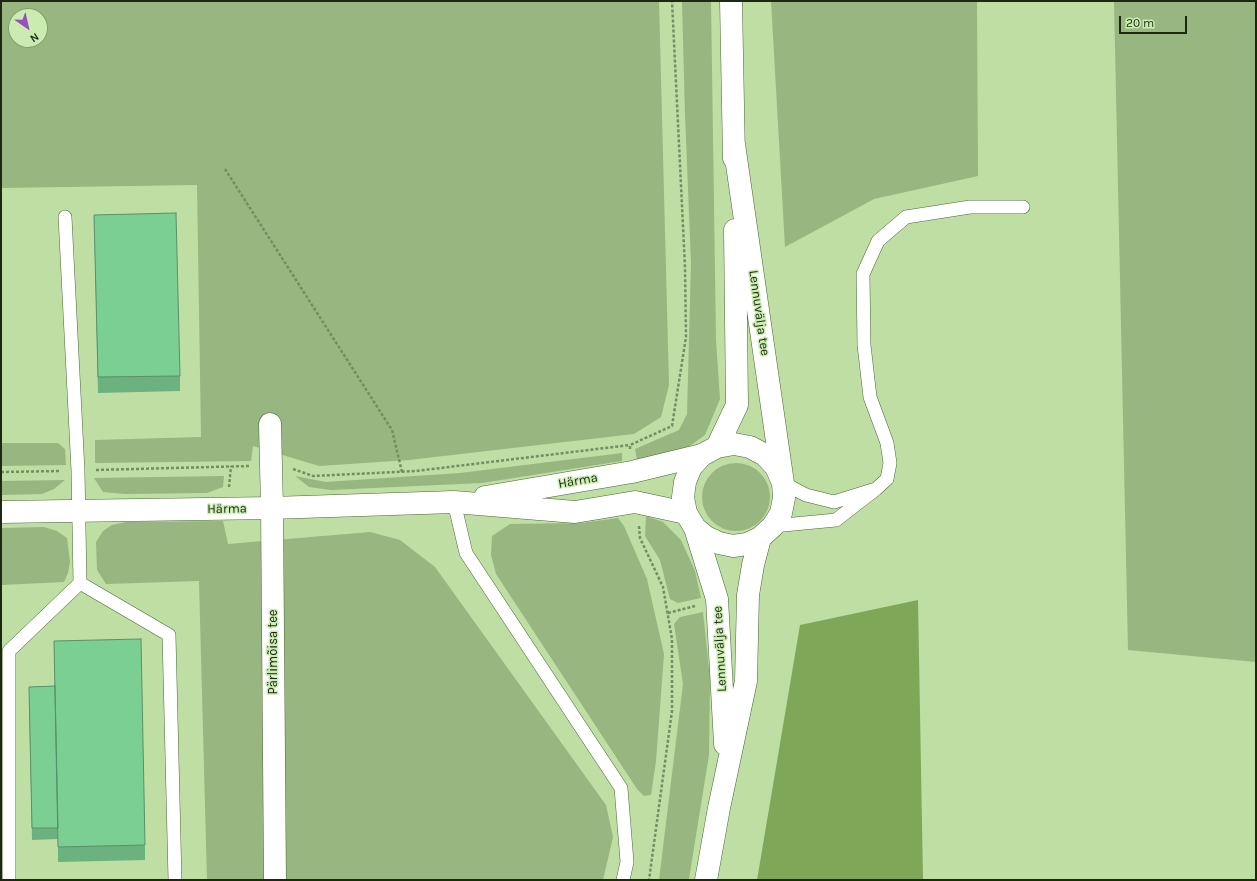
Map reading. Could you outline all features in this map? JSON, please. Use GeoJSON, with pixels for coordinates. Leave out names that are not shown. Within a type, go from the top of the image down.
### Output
{"type":"FeatureCollection","features":[{"type":"Feature","properties":{"kind":"main road","name":"Lennuvälja tee"},"geometry":{"type":"LineString","coordinates":[[726,774],[717,598],[683,497],[685,482],[691,467],[710,451],[737,405],[731,1]]}},
{"type":"Feature","properties":{"kind":"main road","name":"Lennuvälja tee"},"geometry":{"type":"LineString","coordinates":[[706,880],[726,774],[746,681],[748,595],[753,565],[767,532],[781,513],[784,498],[734,144]]}},
{"type":"Feature","properties":{"kind":"main road","name":"Pärlimõisa tee"},"geometry":{"type":"LineString","coordinates":[[270,424],[275,880]]}},
{"type":"Feature","properties":{"kind":"main road","name":"Lennuvälja tee"},"geometry":{"type":"LineString","coordinates":[[710,451],[734,444],[750,447],[765,455],[776,467],[783,483]]}},
{"type":"Feature","properties":{"kind":"main road","name":"Härma"},"geometry":{"type":"LineString","coordinates":[[454,502],[632,472],[710,451]]}},
{"type":"Feature","properties":{"kind":"main road","name":"Härma"},"geometry":{"type":"LineString","coordinates":[[1,512],[272,508],[454,502],[576,512],[635,502],[691,520]]}},
{"type":"Feature","properties":{"kind":"main road"},"geometry":{"type":"LineString","coordinates":[[691,520],[706,537],[719,544],[733,546],[747,544],[767,532]]}},
{"type":"Feature","properties":{"kind":"lane"},"geometry":{"type":"LineString","coordinates":[[767,532],[836,520],[876,489],[887,478],[890,463],[887,443],[870,397],[864,346],[863,274],[878,241],[906,217],[970,207],[1023,207]]}},
{"type":"Feature","properties":{"kind":"lane"},"geometry":{"type":"LineString","coordinates":[[9,880],[9,651],[80,583],[80,511],[65,217]]}},
{"type":"Feature","properties":{"kind":"lane"},"geometry":{"type":"LineString","coordinates":[[783,483],[806,495],[834,502],[876,489]]}},
{"type":"Feature","properties":{"kind":"lane"},"geometry":{"type":"LineString","coordinates":[[454,502],[466,553],[621,788],[627,862],[623,880]]}},
{"type":"Feature","properties":{"kind":"lane"},"geometry":{"type":"LineString","coordinates":[[80,583],[169,635],[175,880]]}},
{"type":"Feature","properties":{"kind":"path"},"geometry":{"type":"LineString","coordinates":[[226,169],[392,430],[402,472]]}},
{"type":"Feature","properties":{"kind":"path"},"geometry":{"type":"LineString","coordinates":[[1,472],[231,466],[292,468],[313,476],[416,471],[630,445]]}},
{"type":"Feature","properties":{"kind":"path"},"geometry":{"type":"LineString","coordinates":[[229,487],[231,466]]}},
{"type":"Feature","properties":{"kind":"path"},"geometry":{"type":"LineString","coordinates":[[668,613],[701,604]]}},
{"type":"Feature","properties":{"kind":"green space"},"geometry":{"type":"Polygon","coordinates":[[[1,1],[659,1],[669,385],[661,417],[634,434],[409,460],[319,466],[253,446],[251,461],[95,463],[95,440],[201,437],[197,185],[1,188],[1,1]]]}},
{"type":"Feature","properties":{"kind":"green space"},"geometry":{"type":"Polygon","coordinates":[[[682,1],[711,1],[716,340],[720,399],[705,435],[684,450],[637,460],[635,449],[679,430],[687,414],[691,263],[682,1]]]}},
{"type":"Feature","properties":{"kind":"green space"},"geometry":{"type":"Polygon","coordinates":[[[771,1],[977,1],[978,176],[874,199],[785,247],[771,1]]]}},
{"type":"Feature","properties":{"kind":"green space"},"geometry":{"type":"Polygon","coordinates":[[[1114,1],[1256,1],[1256,662],[1128,650],[1114,1]]]}},
{"type":"Feature","properties":{"kind":"green space"},"geometry":{"type":"Polygon","coordinates":[[[1,443],[58,443],[65,449],[66,465],[1,466],[1,443]]]}},
{"type":"Feature","properties":{"kind":"green space"},"geometry":{"type":"Polygon","coordinates":[[[622,453],[622,461],[482,483],[331,490],[309,487],[295,476],[326,482],[460,473],[622,453]]]}},
{"type":"Feature","properties":{"kind":"green space"},"geometry":{"type":"Polygon","coordinates":[[[736,463],[749,466],[760,473],[767,484],[770,497],[767,510],[760,521],[749,528],[736,531],[723,528],[712,521],[705,510],[702,497],[705,484],[712,473],[723,466],[736,463]]]}},
{"type":"Feature","properties":{"kind":"green space"},"geometry":{"type":"Polygon","coordinates":[[[224,476],[223,487],[207,493],[125,494],[103,492],[94,478],[224,476]]]}},
{"type":"Feature","properties":{"kind":"green space"},"geometry":{"type":"Polygon","coordinates":[[[65,480],[54,489],[42,494],[1,495],[1,481],[65,480]]]}},
{"type":"Feature","properties":{"kind":"green space"},"geometry":{"type":"Polygon","coordinates":[[[646,516],[663,522],[681,540],[695,571],[701,598],[678,603],[670,599],[660,560],[645,536],[646,516]]]}},
{"type":"Feature","properties":{"kind":"green space"},"geometry":{"type":"Polygon","coordinates":[[[618,518],[624,526],[647,579],[664,654],[656,761],[651,795],[644,796],[637,789],[496,574],[491,555],[492,536],[510,524],[581,523],[618,518]]]}},
{"type":"Feature","properties":{"kind":"green space"},"geometry":{"type":"Polygon","coordinates":[[[223,521],[228,544],[370,532],[400,540],[435,567],[606,805],[613,837],[603,880],[207,880],[199,581],[106,584],[97,570],[96,542],[103,531],[112,525],[126,522],[223,521]]]}},
{"type":"Feature","properties":{"kind":"green space"},"geometry":{"type":"Polygon","coordinates":[[[44,527],[57,531],[67,538],[70,562],[68,573],[64,582],[1,585],[1,528],[44,527]]]}},
{"type":"Feature","properties":{"kind":"green space"},"geometry":{"type":"Polygon","coordinates":[[[918,600],[923,880],[757,880],[800,625],[918,600]]]}},
{"type":"Feature","properties":{"kind":"green space"},"geometry":{"type":"Polygon","coordinates":[[[703,612],[710,678],[709,755],[689,879],[659,880],[683,684],[674,624],[680,617],[703,612]]]}},
{"type":"Feature","properties":{"kind":"building"},"geometry":{"type":"Polygon","coordinates":[[[176,213],[180,376],[98,377],[94,215],[176,213]]]}},
{"type":"Feature","properties":{"kind":"building"},"geometry":{"type":"Polygon","coordinates":[[[141,639],[145,845],[58,847],[54,641],[141,639]]]}},
{"type":"Feature","properties":{"kind":"building"},"geometry":{"type":"Polygon","coordinates":[[[55,686],[58,828],[32,828],[29,687],[55,686]]]}}]}
